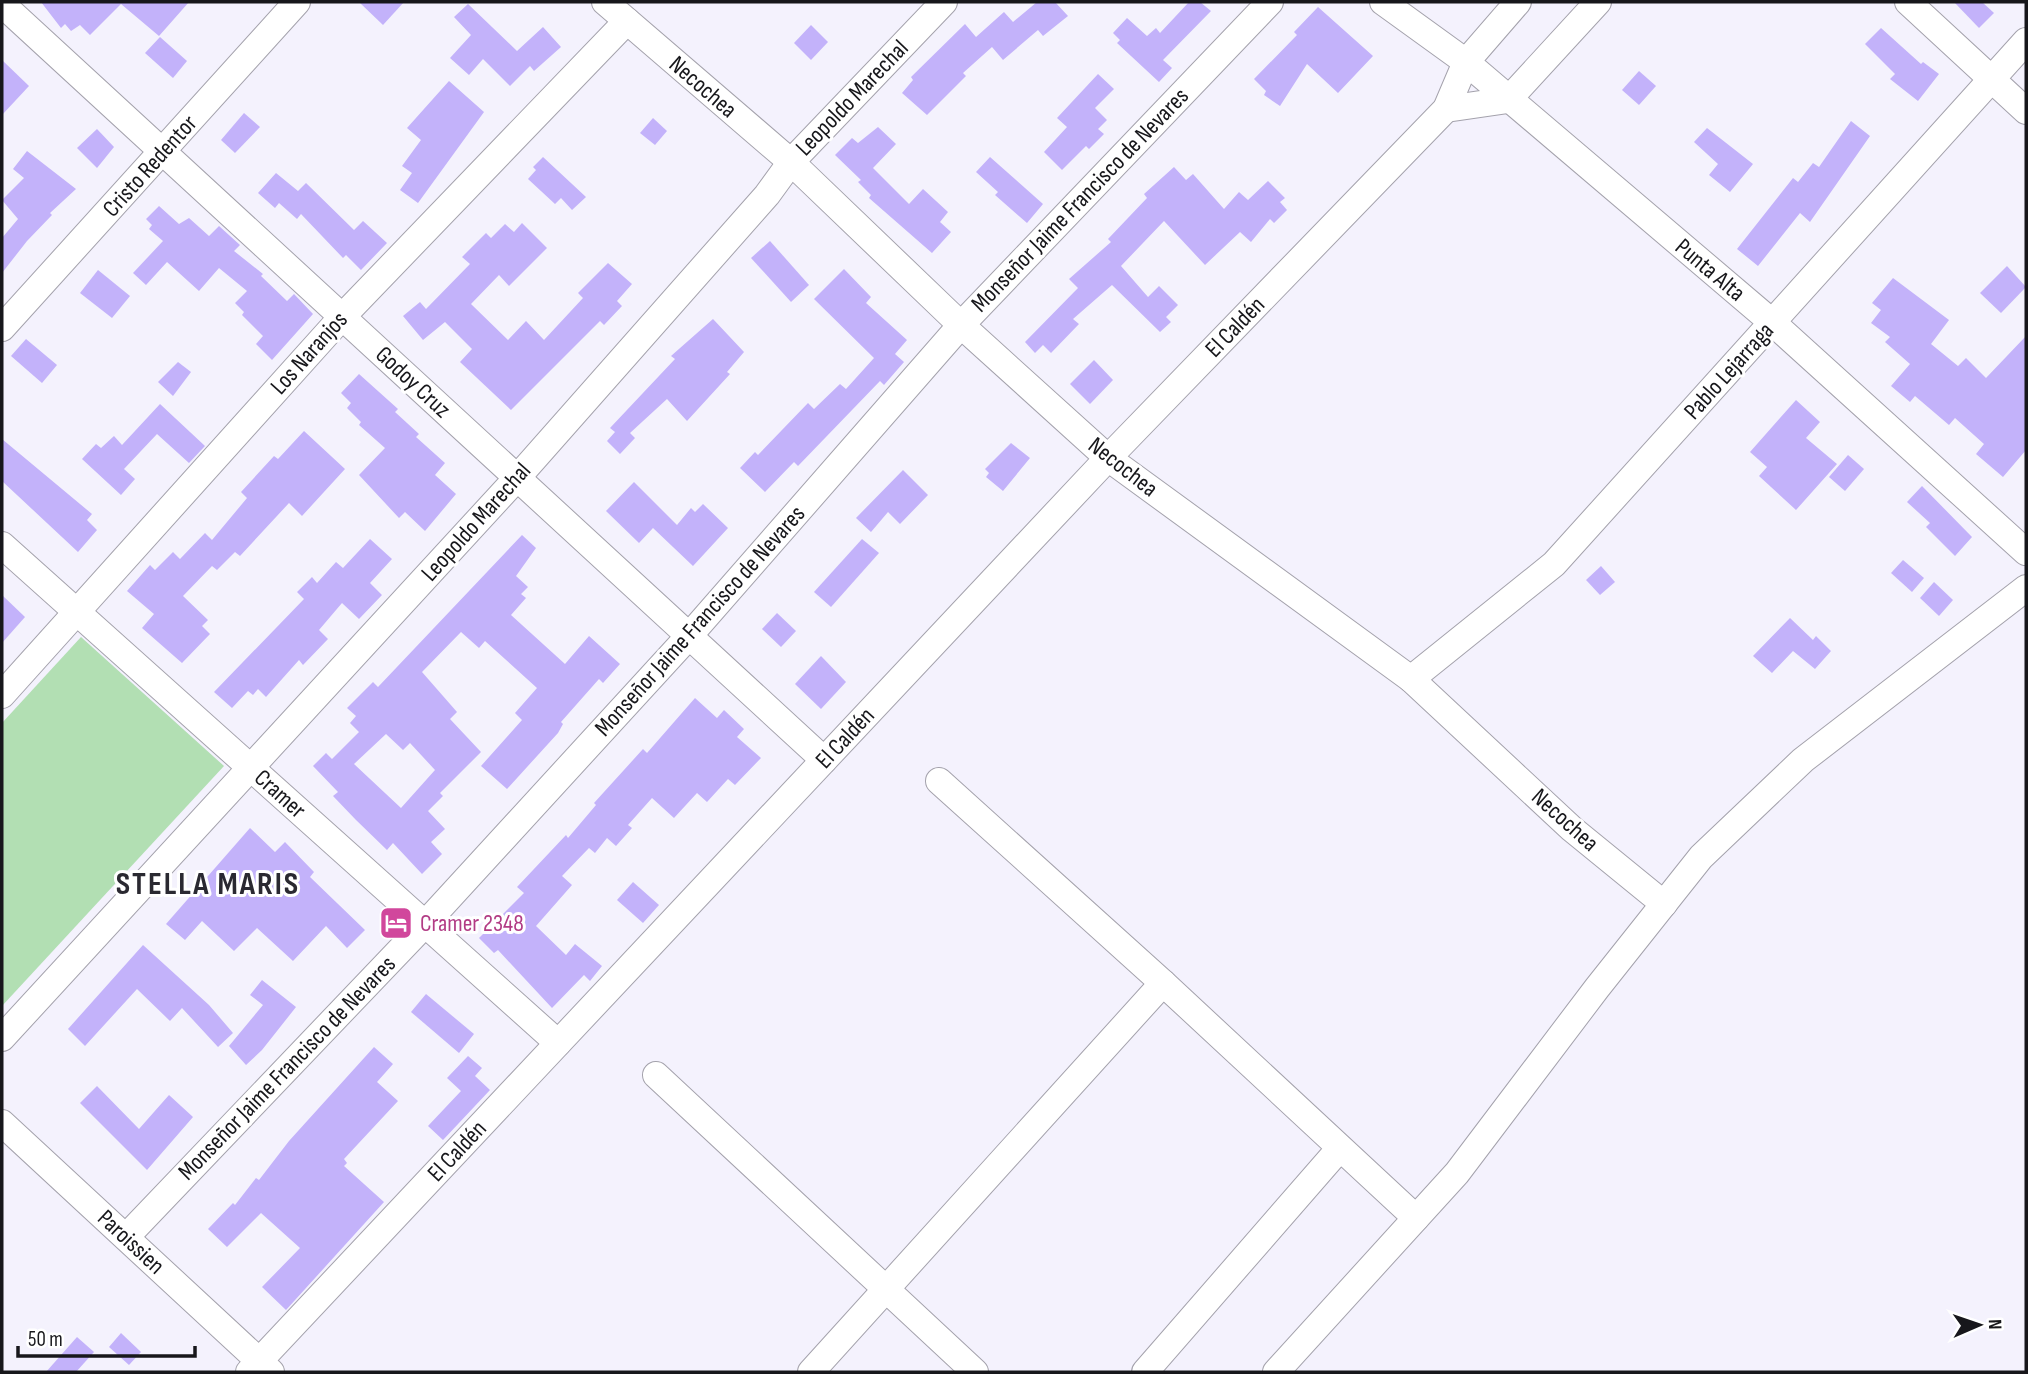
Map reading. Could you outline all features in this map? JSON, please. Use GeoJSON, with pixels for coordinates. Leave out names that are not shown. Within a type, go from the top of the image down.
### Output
{"type":"FeatureCollection","features":[{"type":"Feature","properties":{"kind":"street","name":"Cristo Redentor"},"geometry":{"type":"LineString","coordinates":[[2,328],[297,2]]}},
{"type":"Feature","properties":{"kind":"street","name":"Necochea"},"geometry":{"type":"LineString","coordinates":[[605,2],[791,162],[961,325],[1108,458],[1411,679],[1572,830],[1664,904]]}},
{"type":"Feature","properties":{"kind":"street","name":"Leopoldo Marechal"},"geometry":{"type":"LineString","coordinates":[[2,1038],[517,478],[767,195],[791,162],[944,2]]}},
{"type":"Feature","properties":{"kind":"street","name":"Monseñor Jaime Francisco de Nevares"},"geometry":{"type":"LineString","coordinates":[[126,1237],[425,924],[690,636],[961,325],[1270,2]]}},
{"type":"Feature","properties":{"kind":"street","name":"Punta Alta"},"geometry":{"type":"LineString","coordinates":[[1383,2],[1466,62],[1773,323],[2026,552]]}},
{"type":"Feature","properties":{"kind":"street","name":"El Caldén"},"geometry":{"type":"LineString","coordinates":[[260,1368],[558,1043],[1108,458],[1446,109],[1466,62],[1518,2]]}},
{"type":"Feature","properties":{"kind":"street"},"geometry":{"type":"LineString","coordinates":[[1446,109],[1508,100],[1598,2]]}},
{"type":"Feature","properties":{"kind":"street"},"geometry":{"type":"LineString","coordinates":[[1908,2],[2026,111]]}},
{"type":"Feature","properties":{"kind":"street","name":"Godoy Cruz"},"geometry":{"type":"LineString","coordinates":[[2,4],[824,760]]}},
{"type":"Feature","properties":{"kind":"street","name":"Los Naranjos"},"geometry":{"type":"LineString","coordinates":[[2,695],[342,317],[627,21]]}},
{"type":"Feature","properties":{"kind":"street","name":"Pablo Lejarraga"},"geometry":{"type":"LineString","coordinates":[[1411,679],[1554,564],[2026,41]]}},
{"type":"Feature","properties":{"kind":"street","name":"Cramer"},"geometry":{"type":"LineString","coordinates":[[2,545],[558,1043]]}},
{"type":"Feature","properties":{"kind":"street"},"geometry":{"type":"LineString","coordinates":[[1276,1372],[1457,1173],[1701,857],[1803,761],[2026,587]]}},
{"type":"Feature","properties":{"kind":"street"},"geometry":{"type":"LineString","coordinates":[[939,781],[1163,983],[1416,1218]]}},
{"type":"Feature","properties":{"kind":"street"},"geometry":{"type":"LineString","coordinates":[[811,1372],[1163,983]]}},
{"type":"Feature","properties":{"kind":"street"},"geometry":{"type":"LineString","coordinates":[[656,1075],[975,1372]]}},
{"type":"Feature","properties":{"kind":"street","name":"Paroissien"},"geometry":{"type":"LineString","coordinates":[[2,1123],[126,1237],[260,1368]]}},
{"type":"Feature","properties":{"kind":"street"},"geometry":{"type":"LineString","coordinates":[[1145,1372],[1340,1147]]}},
{"type":"Feature","properties":{"kind":"green space"},"geometry":{"type":"Polygon","coordinates":[[[81,637],[224,766],[2,1006],[2,723],[81,637]]]}},
{"type":"Feature","properties":{"kind":"building"},"geometry":{"type":"Polygon","coordinates":[[[41,2],[189,2],[159,36],[121,4],[90,35],[80,25],[71,31],[65,24],[61,28],[41,2]]]}},
{"type":"Feature","properties":{"kind":"building"},"geometry":{"type":"Polygon","coordinates":[[[359,2],[404,2],[383,25],[359,2]]]}},
{"type":"Feature","properties":{"kind":"building"},"geometry":{"type":"Polygon","coordinates":[[[1037,2],[1055,2],[1068,16],[1043,36],[1038,30],[1003,60],[992,47],[963,73],[966,76],[927,115],[902,93],[913,80],[911,77],[965,24],[976,37],[1004,12],[1013,22],[1037,2]]]}},
{"type":"Feature","properties":{"kind":"building"},"geometry":{"type":"Polygon","coordinates":[[[1189,2],[1200,2],[1211,11],[1163,60],[1172,68],[1159,82],[1117,43],[1120,40],[1113,33],[1127,18],[1147,36],[1156,28],[1160,33],[1189,2]]]}},
{"type":"Feature","properties":{"kind":"building"},"geometry":{"type":"Polygon","coordinates":[[[1954,2],[1982,2],[1994,13],[1979,28],[1954,2]]]}},
{"type":"Feature","properties":{"kind":"building"},"geometry":{"type":"Polygon","coordinates":[[[468,4],[517,51],[543,27],[561,47],[534,71],[530,66],[510,86],[483,59],[469,75],[450,58],[471,35],[454,17],[468,4]]]}},
{"type":"Feature","properties":{"kind":"building"},"geometry":{"type":"Polygon","coordinates":[[[1318,7],[1373,56],[1338,93],[1307,64],[1280,106],[1264,95],[1266,91],[1254,79],[1297,35],[1294,32],[1318,7]]]}},
{"type":"Feature","properties":{"kind":"building"},"geometry":{"type":"Polygon","coordinates":[[[811,25],[828,42],[811,60],[794,43],[811,25]]]}},
{"type":"Feature","properties":{"kind":"building"},"geometry":{"type":"Polygon","coordinates":[[[1881,28],[1921,64],[1923,62],[1939,74],[1918,101],[1890,79],[1895,74],[1865,44],[1881,28]]]}},
{"type":"Feature","properties":{"kind":"building"},"geometry":{"type":"Polygon","coordinates":[[[160,37],[187,61],[173,78],[145,53],[160,37]]]}},
{"type":"Feature","properties":{"kind":"building"},"geometry":{"type":"Polygon","coordinates":[[[2,60],[29,86],[2,115],[2,60]]]}},
{"type":"Feature","properties":{"kind":"building"},"geometry":{"type":"Polygon","coordinates":[[[1639,71],[1656,86],[1639,105],[1622,90],[1639,71]]]}},
{"type":"Feature","properties":{"kind":"building"},"geometry":{"type":"Polygon","coordinates":[[[1098,74],[1114,89],[1095,108],[1107,120],[1098,129],[1104,134],[1089,149],[1086,146],[1062,170],[1044,152],[1067,127],[1057,118],[1098,74]]]}},
{"type":"Feature","properties":{"kind":"building"},"geometry":{"type":"Polygon","coordinates":[[[449,81],[484,112],[418,203],[400,190],[412,173],[402,166],[421,140],[407,128],[449,81]]]}},
{"type":"Feature","properties":{"kind":"building"},"geometry":{"type":"Polygon","coordinates":[[[244,113],[260,127],[235,153],[221,140],[244,113]]]}},
{"type":"Feature","properties":{"kind":"building"},"geometry":{"type":"Polygon","coordinates":[[[653,118],[667,131],[655,145],[640,133],[653,118]]]}},
{"type":"Feature","properties":{"kind":"building"},"geometry":{"type":"Polygon","coordinates":[[[1851,121],[1870,136],[1810,222],[1800,213],[1758,266],[1737,249],[1793,178],[1798,182],[1813,163],[1819,167],[1851,121]]]}},
{"type":"Feature","properties":{"kind":"building"},"geometry":{"type":"Polygon","coordinates":[[[878,127],[896,144],[873,168],[909,204],[923,189],[948,212],[940,222],[951,232],[932,253],[869,198],[871,195],[858,182],[861,180],[835,155],[852,138],[858,143],[878,127]]]}},
{"type":"Feature","properties":{"kind":"building"},"geometry":{"type":"Polygon","coordinates":[[[1707,128],[1753,164],[1730,192],[1709,175],[1718,164],[1694,142],[1707,128]]]}},
{"type":"Feature","properties":{"kind":"building"},"geometry":{"type":"Polygon","coordinates":[[[97,129],[114,147],[97,168],[77,148],[97,129]]]}},
{"type":"Feature","properties":{"kind":"building"},"geometry":{"type":"Polygon","coordinates":[[[27,151],[76,189],[50,213],[52,215],[2,273],[2,238],[18,219],[2,200],[24,178],[13,169],[27,151]]]}},
{"type":"Feature","properties":{"kind":"building"},"geometry":{"type":"Polygon","coordinates":[[[543,157],[586,197],[572,210],[561,198],[555,204],[528,179],[536,170],[533,167],[543,157]]]}},
{"type":"Feature","properties":{"kind":"building"},"geometry":{"type":"Polygon","coordinates":[[[990,157],[1043,204],[1027,223],[995,195],[998,192],[976,172],[990,157]]]}},
{"type":"Feature","properties":{"kind":"building"},"geometry":{"type":"Polygon","coordinates":[[[1174,167],[1186,180],[1193,174],[1224,209],[1239,192],[1248,200],[1268,181],[1285,198],[1280,202],[1287,210],[1274,223],[1270,219],[1251,242],[1240,232],[1205,265],[1164,221],[1121,266],[1148,297],[1159,286],[1178,305],[1166,317],[1171,322],[1160,332],[1112,285],[1073,319],[1079,324],[1051,353],[1043,345],[1035,353],[1025,342],[1078,288],[1069,279],[1111,242],[1108,239],[1147,198],[1144,194],[1174,167]]]}},
{"type":"Feature","properties":{"kind":"building"},"geometry":{"type":"Polygon","coordinates":[[[276,173],[298,191],[306,183],[354,230],[363,221],[387,243],[361,270],[346,255],[343,258],[301,214],[297,219],[279,203],[275,208],[258,193],[276,173]]]}},
{"type":"Feature","properties":{"kind":"building"},"geometry":{"type":"Polygon","coordinates":[[[159,206],[179,224],[189,218],[209,236],[219,226],[240,245],[234,251],[263,274],[261,276],[287,301],[294,294],[313,314],[272,360],[256,344],[263,336],[242,315],[244,312],[235,303],[247,291],[219,268],[199,291],[167,262],[146,285],[133,273],[163,241],[149,229],[152,225],[146,219],[159,206]]]}},
{"type":"Feature","properties":{"kind":"building"},"geometry":{"type":"Polygon","coordinates":[[[522,223],[547,248],[509,286],[499,275],[471,304],[508,340],[526,321],[544,340],[583,298],[578,293],[608,263],[632,284],[617,301],[622,306],[604,325],[600,321],[511,410],[460,362],[472,349],[445,322],[423,340],[403,316],[420,302],[426,309],[470,264],[462,257],[486,233],[491,238],[505,224],[514,232],[522,223]]]}},
{"type":"Feature","properties":{"kind":"building"},"geometry":{"type":"Polygon","coordinates":[[[770,241],[809,285],[791,302],[751,258],[770,241]]]}},
{"type":"Feature","properties":{"kind":"building"},"geometry":{"type":"Polygon","coordinates":[[[2007,266],[2026,287],[2001,313],[1980,293],[2007,266]]]}},
{"type":"Feature","properties":{"kind":"building"},"geometry":{"type":"Polygon","coordinates":[[[844,269],[871,297],[866,303],[907,340],[895,354],[904,362],[884,385],[880,381],[798,466],[794,462],[765,492],[740,468],[755,452],[758,455],[808,403],[814,409],[840,384],[846,389],[874,358],[814,299],[844,269]]]}},
{"type":"Feature","properties":{"kind":"building"},"geometry":{"type":"Polygon","coordinates":[[[98,270],[130,296],[112,318],[80,293],[98,270]]]}},
{"type":"Feature","properties":{"kind":"building"},"geometry":{"type":"Polygon","coordinates":[[[1893,278],[1949,320],[1931,344],[1958,366],[1966,358],[1986,378],[2026,336],[2026,450],[2003,477],[1976,454],[1984,444],[1955,418],[1949,425],[1915,396],[1910,402],[1891,386],[1910,364],[1885,342],[1890,337],[1871,323],[1881,310],[1872,303],[1893,278]]]}},
{"type":"Feature","properties":{"kind":"building"},"geometry":{"type":"Polygon","coordinates":[[[713,319],[744,352],[727,372],[730,374],[687,421],[667,399],[630,433],[635,438],[620,454],[607,441],[615,432],[610,428],[675,359],[671,356],[713,319]]]}},
{"type":"Feature","properties":{"kind":"building"},"geometry":{"type":"Polygon","coordinates":[[[26,339],[57,365],[42,383],[11,356],[26,339]]]}},
{"type":"Feature","properties":{"kind":"building"},"geometry":{"type":"Polygon","coordinates":[[[1094,360],[1113,380],[1090,404],[1070,384],[1094,360]]]}},
{"type":"Feature","properties":{"kind":"building"},"geometry":{"type":"Polygon","coordinates":[[[178,362],[191,372],[173,396],[158,382],[178,362]]]}},
{"type":"Feature","properties":{"kind":"building"},"geometry":{"type":"Polygon","coordinates":[[[359,374],[398,409],[395,412],[419,434],[416,437],[445,463],[435,475],[456,494],[425,531],[405,512],[399,518],[359,475],[385,448],[359,425],[361,422],[347,408],[351,403],[341,393],[359,374]]]}},
{"type":"Feature","properties":{"kind":"building"},"geometry":{"type":"Polygon","coordinates":[[[1796,400],[1820,422],[1806,438],[1837,464],[1796,510],[1759,476],[1767,467],[1750,452],[1796,400]]]}},
{"type":"Feature","properties":{"kind":"building"},"geometry":{"type":"Polygon","coordinates":[[[160,404],[205,446],[189,463],[157,434],[124,469],[135,479],[121,495],[82,459],[96,444],[101,448],[114,436],[122,445],[160,404]]]}},
{"type":"Feature","properties":{"kind":"building"},"geometry":{"type":"Polygon","coordinates":[[[304,431],[345,469],[302,516],[289,503],[240,556],[235,552],[217,570],[212,566],[183,596],[208,620],[202,626],[210,634],[182,663],[142,628],[154,614],[127,591],[150,565],[155,570],[173,552],[180,559],[205,533],[212,540],[247,498],[241,492],[274,456],[278,459],[304,431]]]}},
{"type":"Feature","properties":{"kind":"building"},"geometry":{"type":"Polygon","coordinates":[[[2,439],[92,514],[87,520],[97,530],[78,552],[2,481],[2,439]]]}},
{"type":"Feature","properties":{"kind":"building"},"geometry":{"type":"Polygon","coordinates":[[[1011,443],[1030,458],[1003,491],[986,477],[989,473],[985,469],[1011,443]]]}},
{"type":"Feature","properties":{"kind":"building"},"geometry":{"type":"Polygon","coordinates":[[[1848,455],[1864,469],[1845,491],[1829,477],[1848,455]]]}},
{"type":"Feature","properties":{"kind":"building"},"geometry":{"type":"Polygon","coordinates":[[[903,470],[928,495],[900,524],[888,512],[871,532],[856,518],[903,470]]]}},
{"type":"Feature","properties":{"kind":"building"},"geometry":{"type":"Polygon","coordinates":[[[634,482],[677,525],[691,508],[695,512],[703,504],[728,528],[693,566],[653,528],[639,543],[606,511],[634,482]]]}},
{"type":"Feature","properties":{"kind":"building"},"geometry":{"type":"Polygon","coordinates":[[[1922,486],[1972,537],[1955,556],[1926,527],[1930,523],[1907,502],[1922,486]]]}},
{"type":"Feature","properties":{"kind":"building"},"geometry":{"type":"Polygon","coordinates":[[[522,535],[536,548],[516,576],[528,587],[521,594],[526,598],[511,615],[565,664],[589,636],[620,664],[603,683],[599,679],[561,722],[563,724],[558,733],[507,789],[481,766],[522,720],[515,713],[537,688],[485,641],[479,648],[461,632],[422,672],[457,712],[450,719],[481,752],[440,793],[443,796],[428,811],[445,829],[431,842],[442,854],[422,874],[393,843],[387,850],[356,820],[333,796],[338,792],[313,766],[326,753],[332,759],[359,732],[350,723],[356,716],[347,708],[373,682],[378,687],[522,535]],[[386,734],[354,764],[401,808],[435,770],[410,743],[403,750],[386,734]]]}},
{"type":"Feature","properties":{"kind":"building"},"geometry":{"type":"Polygon","coordinates":[[[370,539],[392,559],[370,583],[382,595],[359,619],[342,603],[319,630],[328,639],[303,665],[299,660],[266,697],[258,689],[253,695],[248,691],[232,708],[214,692],[304,599],[297,592],[312,577],[317,583],[336,562],[343,568],[370,539]]]}},
{"type":"Feature","properties":{"kind":"building"},"geometry":{"type":"Polygon","coordinates":[[[862,539],[879,553],[831,607],[814,592],[862,539]]]}},
{"type":"Feature","properties":{"kind":"building"},"geometry":{"type":"Polygon","coordinates":[[[1903,560],[1924,578],[1912,592],[1891,573],[1903,560]]]}},
{"type":"Feature","properties":{"kind":"building"},"geometry":{"type":"Polygon","coordinates":[[[1601,566],[1615,582],[1600,595],[1586,580],[1601,566]]]}},
{"type":"Feature","properties":{"kind":"building"},"geometry":{"type":"Polygon","coordinates":[[[1934,582],[1953,600],[1939,616],[1920,598],[1934,582]]]}},
{"type":"Feature","properties":{"kind":"building"},"geometry":{"type":"Polygon","coordinates":[[[2,595],[25,617],[2,643],[2,595]]]}},
{"type":"Feature","properties":{"kind":"building"},"geometry":{"type":"Polygon","coordinates":[[[777,613],[796,631],[781,647],[762,629],[777,613]]]}},
{"type":"Feature","properties":{"kind":"building"},"geometry":{"type":"Polygon","coordinates":[[[1790,618],[1813,640],[1816,636],[1831,651],[1815,669],[1793,651],[1772,673],[1753,656],[1790,618]]]}},
{"type":"Feature","properties":{"kind":"building"},"geometry":{"type":"Polygon","coordinates":[[[821,656],[846,682],[821,709],[795,684],[821,656]]]}},
{"type":"Feature","properties":{"kind":"building"},"geometry":{"type":"Polygon","coordinates":[[[695,698],[717,718],[724,710],[744,729],[737,737],[761,758],[735,785],[728,779],[707,802],[697,793],[674,818],[652,798],[628,825],[632,828],[616,846],[607,838],[595,853],[589,848],[562,876],[572,885],[536,926],[566,955],[575,944],[602,966],[590,981],[584,975],[552,1008],[498,950],[494,953],[479,938],[524,893],[517,887],[566,835],[568,838],[596,805],[594,803],[643,749],[647,753],[695,698]]]}},
{"type":"Feature","properties":{"kind":"building"},"geometry":{"type":"Polygon","coordinates":[[[250,828],[275,852],[285,842],[314,872],[310,877],[365,930],[347,948],[326,926],[293,961],[257,928],[234,951],[202,921],[185,940],[166,924],[250,828]]]}},
{"type":"Feature","properties":{"kind":"building"},"geometry":{"type":"Polygon","coordinates":[[[633,882],[659,905],[643,923],[617,900],[633,882]]]}},
{"type":"Feature","properties":{"kind":"building"},"geometry":{"type":"Polygon","coordinates":[[[143,945],[209,1005],[233,1033],[218,1047],[182,1008],[170,1021],[137,989],[85,1046],[68,1029],[143,945]]]}},
{"type":"Feature","properties":{"kind":"building"},"geometry":{"type":"Polygon","coordinates":[[[262,980],[296,1007],[262,1050],[246,1065],[229,1046],[263,1005],[250,995],[262,980]]]}},
{"type":"Feature","properties":{"kind":"building"},"geometry":{"type":"Polygon","coordinates":[[[426,994],[474,1034],[459,1053],[411,1012],[426,994]]]}},
{"type":"Feature","properties":{"kind":"building"},"geometry":{"type":"Polygon","coordinates":[[[374,1047],[393,1064],[377,1082],[398,1101],[344,1159],[347,1163],[344,1166],[384,1202],[286,1310],[262,1287],[300,1248],[261,1213],[227,1247],[208,1229],[233,1203],[235,1205],[256,1178],[259,1180],[289,1141],[374,1047]]]}},
{"type":"Feature","properties":{"kind":"building"},"geometry":{"type":"Polygon","coordinates":[[[468,1056],[482,1068],[475,1076],[490,1090],[443,1140],[428,1126],[461,1091],[447,1078],[468,1056]]]}},
{"type":"Feature","properties":{"kind":"building"},"geometry":{"type":"Polygon","coordinates":[[[97,1086],[139,1129],[169,1095],[193,1117],[147,1170],[80,1103],[97,1086]]]}},
{"type":"Feature","properties":{"kind":"building"},"geometry":{"type":"Polygon","coordinates":[[[121,1333],[141,1352],[129,1365],[109,1347],[121,1333]]]}},
{"type":"Feature","properties":{"kind":"building"},"geometry":{"type":"Polygon","coordinates":[[[77,1337],[94,1352],[76,1372],[46,1372],[77,1337]]]}},
{"type":"Feature","properties":{"kind":"place","name":"Cramer 2348"},"geometry":{"type":"Point","coordinates":[396,923]}},
{"type":"Feature","properties":{"kind":"district","name":"STELLA MARIS"},"geometry":{"type":"Point","coordinates":[208,884]}}]}
